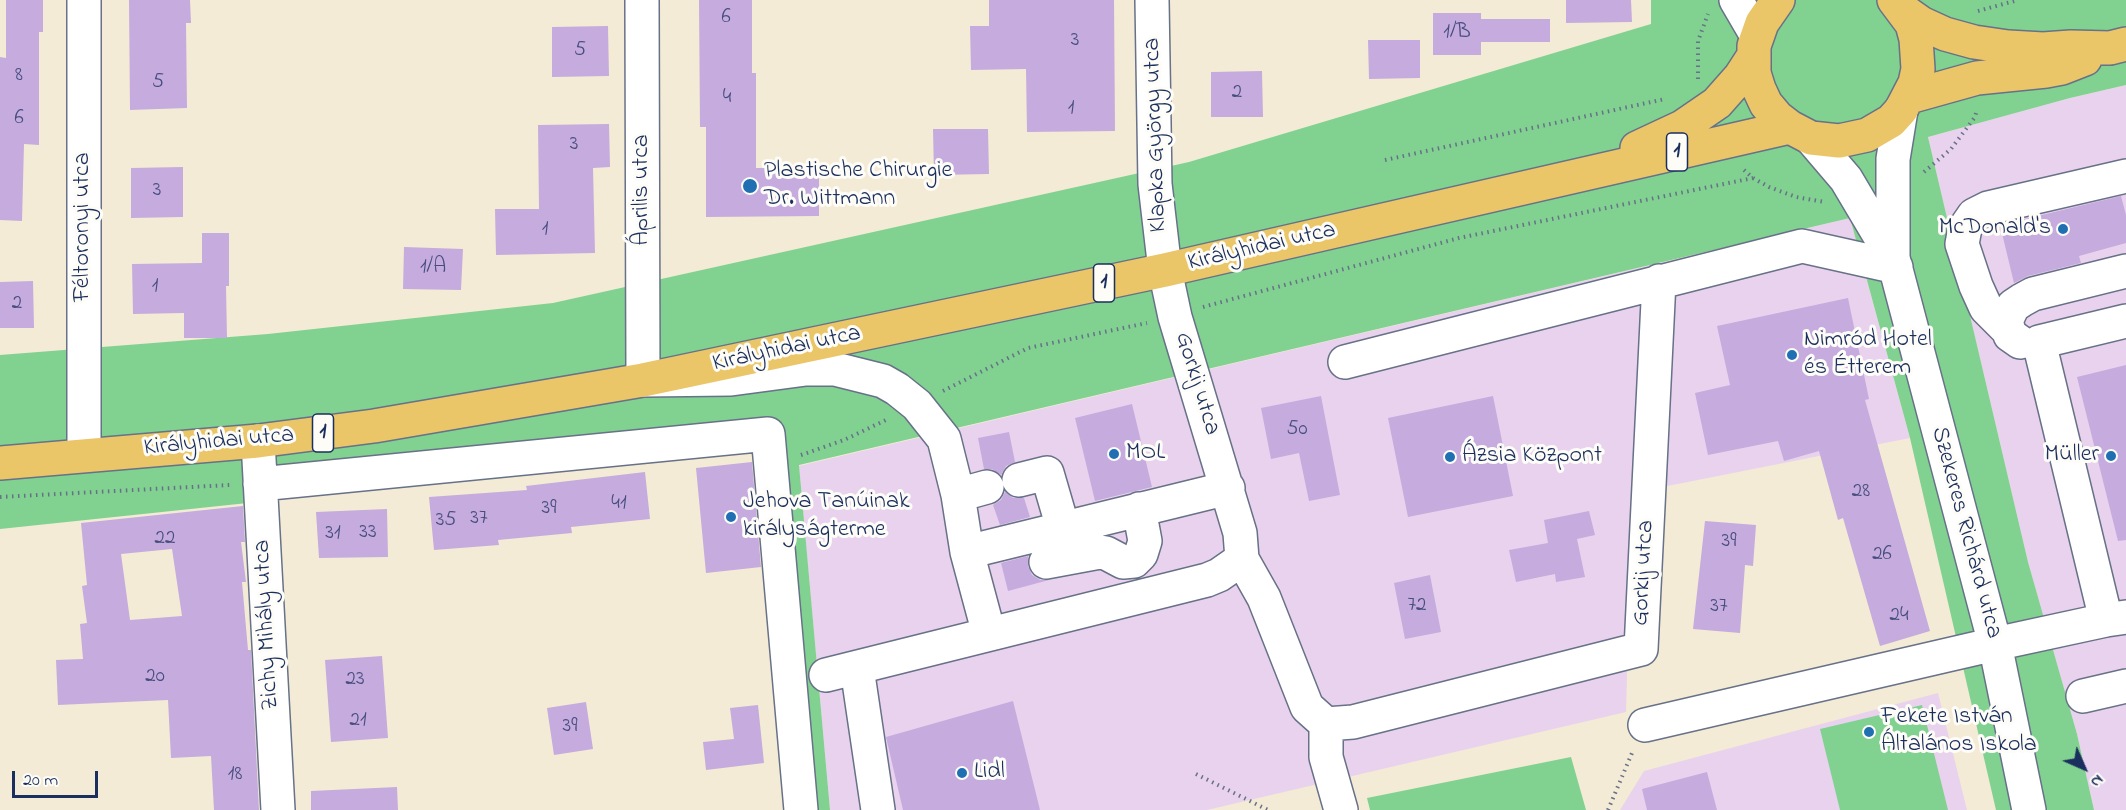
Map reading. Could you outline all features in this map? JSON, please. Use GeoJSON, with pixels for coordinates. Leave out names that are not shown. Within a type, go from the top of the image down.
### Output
{"type":"FeatureCollection","features":[{"type":"Feature","properties":{"kind":"main road","name":"1"},"geometry":{"type":"LineString","coordinates":[[1755,46],[1762,23],[1778,0]]}},
{"type":"Feature","properties":{"kind":"main road","name":"1"},"geometry":{"type":"LineString","coordinates":[[1899,4],[1921,23],[1940,32],[1974,42],[2043,49],[2118,46]]}},
{"type":"Feature","properties":{"kind":"main road","name":"1"},"geometry":{"type":"LineString","coordinates":[[1800,133],[1825,141],[1853,140],[1880,129],[1905,104],[1915,83],[1918,53],[1912,24],[1899,4]]}},
{"type":"Feature","properties":{"kind":"main road","name":"Királyhidai utca"},"geometry":{"type":"LineString","coordinates":[[1564,178],[1657,140],[1708,110],[1732,87],[1755,46]]}},
{"type":"Feature","properties":{"kind":"main road"},"geometry":{"type":"LineString","coordinates":[[1755,46],[1754,73],[1766,104],[1777,117],[1800,133]]}},
{"type":"Feature","properties":{"kind":"main road","name":"1"},"geometry":{"type":"LineString","coordinates":[[1905,104],[1977,78],[2062,68],[2118,46]]}},
{"type":"Feature","properties":{"kind":"main road","name":"Királyhidai utca"},"geometry":{"type":"LineString","coordinates":[[0,463],[258,441],[374,426],[643,380],[1165,270],[1564,178],[1800,133]]}},
{"type":"Feature","properties":{"kind":"street","name":"Féltoronyi utca"},"geometry":{"type":"LineString","coordinates":[[84,0],[84,455]]}},
{"type":"Feature","properties":{"kind":"street","name":"Április utca"},"geometry":{"type":"LineString","coordinates":[[642,0],[643,380]]}},
{"type":"Feature","properties":{"kind":"street","name":"Klapka György utca"},"geometry":{"type":"LineString","coordinates":[[1152,0],[1155,184],[1165,270]]}},
{"type":"Feature","properties":{"kind":"street"},"geometry":{"type":"LineString","coordinates":[[1736,0],[1755,46]]}},
{"type":"Feature","properties":{"kind":"street","name":"Szekeres Richárd utca"},"geometry":{"type":"LineString","coordinates":[[1905,104],[1893,159],[1894,262],[1995,644],[2029,810]]}},
{"type":"Feature","properties":{"kind":"street","name":"Szekeres Richárd utca"},"geometry":{"type":"LineString","coordinates":[[1800,133],[1846,179],[1894,262]]}},
{"type":"Feature","properties":{"kind":"street"},"geometry":{"type":"LineString","coordinates":[[2126,176],[1988,208],[1974,215],[1965,228],[1962,244],[1986,308],[2006,328],[2010,336],[2023,344],[2126,321]]}},
{"type":"Feature","properties":{"kind":"street"},"geometry":{"type":"LineString","coordinates":[[1345,362],[1802,246],[1894,262]]}},
{"type":"Feature","properties":{"kind":"street","name":"Gorkij utca"},"geometry":{"type":"LineString","coordinates":[[1165,270],[1175,317],[1240,533],[1242,559],[1264,598],[1307,707],[1326,723],[1353,722],[1641,649],[1659,281]]}},
{"type":"Feature","properties":{"kind":"street"},"geometry":{"type":"LineString","coordinates":[[2006,328],[2006,321],[2013,306],[2033,294],[2126,270]]}},
{"type":"Feature","properties":{"kind":"street"},"geometry":{"type":"LineString","coordinates":[[1645,725],[2116,618],[2039,342]]}},
{"type":"Feature","properties":{"kind":"street"},"geometry":{"type":"LineString","coordinates":[[643,380],[731,380],[806,369],[835,369],[883,381],[917,405],[944,440],[973,491],[989,634]]}},
{"type":"Feature","properties":{"kind":"street","name":"Zichy Mihály utca"},"geometry":{"type":"LineString","coordinates":[[258,441],[278,810]]}},
{"type":"Feature","properties":{"kind":"street"},"geometry":{"type":"LineString","coordinates":[[769,448],[801,810]]}},
{"type":"Feature","properties":{"kind":"street","name":"Királyhidai utca"},"geometry":{"type":"LineString","coordinates":[[260,484],[769,448]]}},
{"type":"Feature","properties":{"kind":"street"},"geometry":{"type":"LineString","coordinates":[[1019,480],[1047,473],[1063,528]]}},
{"type":"Feature","properties":{"kind":"street"},"geometry":{"type":"LineString","coordinates":[[982,568],[1063,528],[1228,488]]}},
{"type":"Feature","properties":{"kind":"street"},"geometry":{"type":"LineString","coordinates":[[1046,562],[1101,552],[1123,562],[1134,561],[1142,554],[1145,542],[1139,509]]}},
{"type":"Feature","properties":{"kind":"street"},"geometry":{"type":"LineString","coordinates":[[826,675],[1207,580],[1220,575],[1242,559]]}},
{"type":"Feature","properties":{"kind":"street"},"geometry":{"type":"LineString","coordinates":[[857,668],[878,810]]}},
{"type":"Feature","properties":{"kind":"street"},"geometry":{"type":"LineString","coordinates":[[2083,696],[2126,686]]}},
{"type":"Feature","properties":{"kind":"street"},"geometry":{"type":"LineString","coordinates":[[1326,723],[1326,758],[1341,810]]}},
{"type":"Feature","properties":{"kind":"path"},"geometry":{"type":"LineString","coordinates":[[1969,13],[2018,0]]}},
{"type":"Feature","properties":{"kind":"path"},"geometry":{"type":"LineString","coordinates":[[1385,160],[1676,97]]}},
{"type":"Feature","properties":{"kind":"path"},"geometry":{"type":"LineString","coordinates":[[769,448],[803,455],[844,440],[1028,348],[1175,317],[1459,238],[1753,178]]}},
{"type":"Feature","properties":{"kind":"path"},"geometry":{"type":"LineString","coordinates":[[0,498],[260,484]]}},
{"type":"Feature","properties":{"kind":"path"},"geometry":{"type":"LineString","coordinates":[[1608,810],[1645,725]]}},
{"type":"Feature","properties":{"kind":"path"},"geometry":{"type":"LineString","coordinates":[[1196,774],[1268,810]]}},
{"type":"Feature","properties":{"kind":"shaded area"},"geometry":{"type":"Polygon","coordinates":[[[2126,85],[2126,810],[2094,810],[2077,734],[2028,562],[1928,137],[2126,85]]]}},
{"type":"Feature","properties":{"kind":"shaded area"},"geometry":{"type":"Polygon","coordinates":[[[1850,218],[1910,438],[1632,493],[1626,712],[1207,810],[830,810],[799,466],[1850,218]]]}},
{"type":"Feature","properties":{"kind":"shaded area","name":"Fekete István Általános Iskola"},"geometry":{"type":"Polygon","coordinates":[[[1938,693],[1967,810],[1620,810],[1644,771],[1938,693]]]}},
{"type":"Feature","properties":{"kind":"green space"},"geometry":{"type":"Polygon","coordinates":[[[1651,0],[2126,0],[2126,85],[1928,137],[2028,562],[2077,734],[2094,810],[1996,810],[1910,438],[1850,218],[799,465],[830,810],[790,810],[762,449],[0,529],[0,355],[268,334],[553,303],[1189,162],[1651,24],[1651,0]]]}},
{"type":"Feature","properties":{"kind":"green space"},"geometry":{"type":"Polygon","coordinates":[[[1922,705],[1948,810],[1840,810],[1820,729],[1922,705]]]}},
{"type":"Feature","properties":{"kind":"green space"},"geometry":{"type":"Polygon","coordinates":[[[1571,757],[1586,810],[1370,810],[1367,798],[1571,757]]]}},
{"type":"Feature","properties":{"kind":"building"},"geometry":{"type":"Polygon","coordinates":[[[6,0],[43,0],[43,32],[39,32],[39,145],[24,144],[22,221],[0,220],[0,57],[6,58],[6,0]]]}},
{"type":"Feature","properties":{"kind":"building"},"geometry":{"type":"Polygon","coordinates":[[[129,0],[190,0],[191,23],[186,23],[187,108],[130,110],[129,0]]]}},
{"type":"Feature","properties":{"kind":"building"},"geometry":{"type":"Polygon","coordinates":[[[699,0],[752,0],[752,73],[756,73],[756,168],[819,168],[819,216],[706,217],[706,127],[700,127],[699,0]]]}},
{"type":"Feature","properties":{"kind":"building"},"geometry":{"type":"Polygon","coordinates":[[[989,0],[1114,0],[1115,131],[1027,132],[1026,69],[971,70],[970,26],[989,26],[989,0]]]}},
{"type":"Feature","properties":{"kind":"building"},"geometry":{"type":"Polygon","coordinates":[[[1566,0],[1631,0],[1632,22],[1566,23],[1566,0]]]}},
{"type":"Feature","properties":{"kind":"building"},"geometry":{"type":"Polygon","coordinates":[[[1433,13],[1481,13],[1481,19],[1550,19],[1550,42],[1481,42],[1481,55],[1433,55],[1433,13]]]}},
{"type":"Feature","properties":{"kind":"building"},"geometry":{"type":"Polygon","coordinates":[[[608,26],[609,76],[552,77],[552,27],[608,26]]]}},
{"type":"Feature","properties":{"kind":"building"},"geometry":{"type":"Polygon","coordinates":[[[1368,40],[1420,40],[1420,78],[1369,79],[1368,40]]]}},
{"type":"Feature","properties":{"kind":"building"},"geometry":{"type":"Polygon","coordinates":[[[1262,71],[1263,117],[1211,117],[1211,72],[1262,71]]]}},
{"type":"Feature","properties":{"kind":"building"},"geometry":{"type":"Polygon","coordinates":[[[609,124],[610,167],[593,168],[595,253],[496,255],[495,209],[539,209],[538,125],[609,124]]]}},
{"type":"Feature","properties":{"kind":"building"},"geometry":{"type":"Polygon","coordinates":[[[933,129],[988,129],[989,174],[934,175],[933,129]]]}},
{"type":"Feature","properties":{"kind":"building"},"geometry":{"type":"Polygon","coordinates":[[[183,167],[183,217],[131,218],[131,168],[183,167]]]}},
{"type":"Feature","properties":{"kind":"building","name":"McDonald's"},"geometry":{"type":"Polygon","coordinates":[[[2121,196],[2126,215],[2126,243],[2079,256],[2081,263],[2028,276],[2014,283],[2000,225],[2121,196]]]}},
{"type":"Feature","properties":{"kind":"building"},"geometry":{"type":"Polygon","coordinates":[[[202,233],[229,233],[229,286],[226,286],[227,338],[184,338],[184,313],[133,314],[132,264],[202,263],[202,233]]]}},
{"type":"Feature","properties":{"kind":"building"},"geometry":{"type":"Polygon","coordinates":[[[404,247],[463,249],[461,290],[403,289],[404,247]]]}},
{"type":"Feature","properties":{"kind":"building"},"geometry":{"type":"Polygon","coordinates":[[[33,281],[34,328],[0,328],[0,282],[33,281]]]}},
{"type":"Feature","properties":{"kind":"building"},"geometry":{"type":"Polygon","coordinates":[[[1848,298],[1869,399],[1865,400],[1930,631],[1880,646],[1843,518],[1838,520],[1819,451],[1784,461],[1778,441],[1708,455],[1695,393],[1730,385],[1717,326],[1848,298]]]}},
{"type":"Feature","properties":{"kind":"building","name":"Müller"},"geometry":{"type":"Polygon","coordinates":[[[2126,365],[2126,540],[2118,541],[2077,377],[2126,365]]]}},
{"type":"Feature","properties":{"kind":"building"},"geometry":{"type":"Polygon","coordinates":[[[1321,396],[1340,495],[1309,501],[1299,453],[1271,459],[1261,408],[1321,396]]]}},
{"type":"Feature","properties":{"kind":"building","name":"Ázsia Központ"},"geometry":{"type":"Polygon","coordinates":[[[1493,396],[1513,496],[1408,517],[1388,418],[1493,396]]]}},
{"type":"Feature","properties":{"kind":"building","name":"MOL"},"geometry":{"type":"Polygon","coordinates":[[[1132,404],[1152,487],[1095,501],[1075,418],[1132,404]]]}},
{"type":"Feature","properties":{"kind":"building"},"geometry":{"type":"Polygon","coordinates":[[[1009,432],[1015,462],[1006,466],[1001,475],[992,469],[984,469],[978,438],[1009,432]]]}},
{"type":"Feature","properties":{"kind":"building","name":"Jehova Tanúinak királyságterme"},"geometry":{"type":"Polygon","coordinates":[[[752,462],[761,567],[706,573],[696,468],[752,462]]]}},
{"type":"Feature","properties":{"kind":"building"},"geometry":{"type":"Polygon","coordinates":[[[645,472],[650,519],[571,527],[572,533],[498,540],[499,545],[434,550],[429,497],[527,490],[526,486],[645,472]]]}},
{"type":"Feature","properties":{"kind":"building"},"geometry":{"type":"Polygon","coordinates":[[[1005,492],[1013,498],[1024,498],[1030,517],[1000,525],[993,505],[1001,500],[1005,492]]]}},
{"type":"Feature","properties":{"kind":"building"},"geometry":{"type":"Polygon","coordinates":[[[243,506],[245,542],[241,542],[246,582],[242,582],[248,650],[251,650],[259,810],[214,810],[211,756],[171,758],[168,700],[58,705],[56,660],[83,659],[80,624],[87,623],[82,586],[87,585],[81,523],[243,506]],[[172,549],[121,554],[130,620],[182,616],[172,549]]]}},
{"type":"Feature","properties":{"kind":"building"},"geometry":{"type":"Polygon","coordinates":[[[387,509],[388,557],[319,558],[316,512],[387,509]]]}},
{"type":"Feature","properties":{"kind":"building"},"geometry":{"type":"Polygon","coordinates":[[[1589,511],[1595,535],[1577,539],[1585,577],[1556,582],[1555,574],[1516,582],[1509,550],[1548,543],[1544,520],[1589,511]]]}},
{"type":"Feature","properties":{"kind":"building"},"geometry":{"type":"Polygon","coordinates":[[[1705,521],[1756,525],[1753,566],[1745,565],[1740,633],[1693,629],[1705,521]]]}},
{"type":"Feature","properties":{"kind":"building"},"geometry":{"type":"Polygon","coordinates":[[[1028,556],[1028,566],[1032,575],[1040,580],[1049,580],[1008,591],[1001,563],[1028,556]]]}},
{"type":"Feature","properties":{"kind":"building"},"geometry":{"type":"Polygon","coordinates":[[[1430,575],[1441,632],[1405,639],[1394,583],[1430,575]]]}},
{"type":"Feature","properties":{"kind":"building"},"geometry":{"type":"Polygon","coordinates":[[[382,656],[388,738],[331,742],[325,660],[382,656]]]}},
{"type":"Feature","properties":{"kind":"building","name":"Lidl"},"geometry":{"type":"Polygon","coordinates":[[[1013,701],[1040,810],[903,810],[886,737],[1013,701]]]}},
{"type":"Feature","properties":{"kind":"building"},"geometry":{"type":"Polygon","coordinates":[[[586,702],[593,749],[554,755],[547,708],[586,702]]]}},
{"type":"Feature","properties":{"kind":"building"},"geometry":{"type":"Polygon","coordinates":[[[758,705],[764,763],[706,770],[703,742],[734,739],[730,708],[758,705]]]}},
{"type":"Feature","properties":{"kind":"building"},"geometry":{"type":"Polygon","coordinates":[[[1707,772],[1717,810],[1647,810],[1642,789],[1707,772]]]}},
{"type":"Feature","properties":{"kind":"building"},"geometry":{"type":"Polygon","coordinates":[[[397,787],[398,810],[311,810],[311,791],[397,787]]]}},
{"type":"Feature","properties":{"kind":"place","name":"Plastische Chirurgie Dr. Wittmann"},"geometry":{"type":"Point","coordinates":[750,186]}},
{"type":"Feature","properties":{"kind":"place","name":"McDonald's"},"geometry":{"type":"Point","coordinates":[2063,229]}},
{"type":"Feature","properties":{"kind":"place","name":"Nimród Hotel és Étterem"},"geometry":{"type":"Point","coordinates":[1792,355]}},
{"type":"Feature","properties":{"kind":"place","name":"MOL"},"geometry":{"type":"Point","coordinates":[1114,454]}},
{"type":"Feature","properties":{"kind":"place","name":"Müller"},"geometry":{"type":"Point","coordinates":[2111,456]}},
{"type":"Feature","properties":{"kind":"place","name":"Ázsia Központ"},"geometry":{"type":"Point","coordinates":[1450,457]}},
{"type":"Feature","properties":{"kind":"place","name":"Jehova Tanúinak királyságterme"},"geometry":{"type":"Point","coordinates":[731,517]}},
{"type":"Feature","properties":{"kind":"place","name":"Fekete István Általános Iskola"},"geometry":{"type":"Point","coordinates":[1869,732]}},
{"type":"Feature","properties":{"kind":"place","name":"Lidl"},"geometry":{"type":"Point","coordinates":[962,773]}}]}
